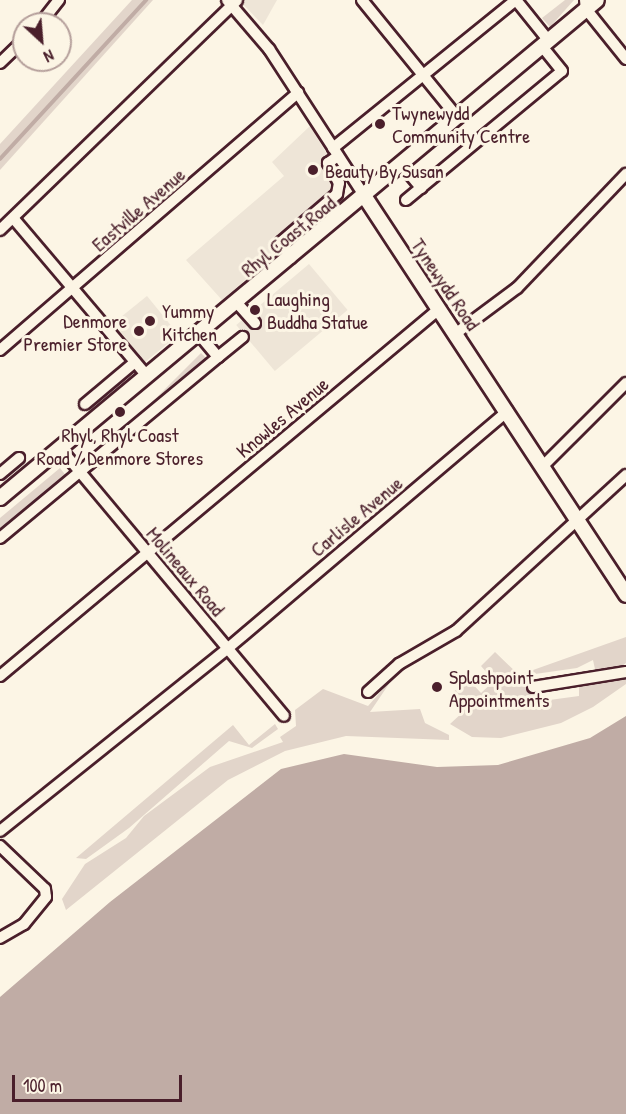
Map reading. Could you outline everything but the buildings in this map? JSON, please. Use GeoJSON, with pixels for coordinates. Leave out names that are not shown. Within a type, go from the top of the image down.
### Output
{"type":"FeatureCollection","features":[{"type":"Feature","properties":{"kind":"main road","name":"Rhyl Coast Road"},"geometry":{"type":"LineString","coordinates":[[0,498],[365,197],[545,44],[586,5],[597,0]]}},
{"type":"Feature","properties":{"kind":"main road","name":"Tynewydd Road"},"geometry":{"type":"LineString","coordinates":[[365,197],[544,465],[626,596]]}},
{"type":"Feature","properties":{"kind":"street"},"geometry":{"type":"LineString","coordinates":[[49,12],[59,0]]}},
{"type":"Feature","properties":{"kind":"street"},"geometry":{"type":"LineString","coordinates":[[362,0],[458,118]]}},
{"type":"Feature","properties":{"kind":"street"},"geometry":{"type":"LineString","coordinates":[[291,258],[281,242],[337,194],[339,183],[328,164],[336,152],[423,75],[516,0],[562,71],[406,200]]}},
{"type":"Feature","properties":{"kind":"street"},"geometry":{"type":"LineString","coordinates":[[0,230],[14,219],[232,1]]}},
{"type":"Feature","properties":{"kind":"street","name":"Tynewydd Road"},"geometry":{"type":"LineString","coordinates":[[232,1],[297,93],[365,197]]}},
{"type":"Feature","properties":{"kind":"street"},"geometry":{"type":"LineString","coordinates":[[586,5],[626,59]]}},
{"type":"Feature","properties":{"kind":"street"},"geometry":{"type":"LineString","coordinates":[[0,63],[12,52]]}},
{"type":"Feature","properties":{"kind":"street","name":"Eastville Avenue"},"geometry":{"type":"LineString","coordinates":[[0,350],[297,93]]}},
{"type":"Feature","properties":{"kind":"street"},"geometry":{"type":"LineString","coordinates":[[402,165],[421,188]]}},
{"type":"Feature","properties":{"kind":"street"},"geometry":{"type":"LineString","coordinates":[[455,334],[517,288],[626,174]]}},
{"type":"Feature","properties":{"kind":"street"},"geometry":{"type":"LineString","coordinates":[[14,219],[147,376]]}},
{"type":"Feature","properties":{"kind":"street"},"geometry":{"type":"LineString","coordinates":[[237,303],[255,323]]}},
{"type":"Feature","properties":{"kind":"street","name":"Knowles Avenue"},"geometry":{"type":"LineString","coordinates":[[0,676],[439,309]]}},
{"type":"Feature","properties":{"kind":"street"},"geometry":{"type":"LineString","coordinates":[[199,334],[218,357]]}},
{"type":"Feature","properties":{"kind":"street"},"geometry":{"type":"LineString","coordinates":[[0,538],[243,337]]}},
{"type":"Feature","properties":{"kind":"street"},"geometry":{"type":"LineString","coordinates":[[85,404],[135,362]]}},
{"type":"Feature","properties":{"kind":"street"},"geometry":{"type":"LineString","coordinates":[[544,465],[626,383]]}},
{"type":"Feature","properties":{"kind":"street","name":"Carlisle Avenue"},"geometry":{"type":"LineString","coordinates":[[0,831],[227,649],[508,411]]}},
{"type":"Feature","properties":{"kind":"street","name":"Molineaux Road"},"geometry":{"type":"LineString","coordinates":[[60,448],[284,716]]}},
{"type":"Feature","properties":{"kind":"street"},"geometry":{"type":"LineString","coordinates":[[0,474],[20,458]]}},
{"type":"Feature","properties":{"kind":"street"},"geometry":{"type":"LineString","coordinates":[[368,692],[379,672],[456,632],[626,475]]}},
{"type":"Feature","properties":{"kind":"street"},"geometry":{"type":"LineString","coordinates":[[533,687],[626,672]]}},
{"type":"Feature","properties":{"kind":"street"},"geometry":{"type":"LineString","coordinates":[[0,846],[45,889],[43,904],[0,938]]}},
{"type":"Feature","properties":{"kind":"shaded area"},"geometry":{"type":"Polygon","coordinates":[[[132,0],[153,0],[0,170],[0,144],[66,72],[72,72],[72,65],[132,0]]]}},
{"type":"Feature","properties":{"kind":"shaded area"},"geometry":{"type":"Polygon","coordinates":[[[239,0],[277,0],[263,25],[239,0]]]}},
{"type":"Feature","properties":{"kind":"shaded area"},"geometry":{"type":"Polygon","coordinates":[[[565,0],[574,0],[550,27],[542,18],[565,0]]]}},
{"type":"Feature","properties":{"kind":"shaded area"},"geometry":{"type":"Polygon","coordinates":[[[310,126],[345,184],[343,196],[222,300],[186,260],[284,176],[272,162],[310,126]]]}},
{"type":"Feature","properties":{"kind":"shaded area"},"geometry":{"type":"Polygon","coordinates":[[[309,264],[348,310],[275,371],[236,325],[309,264]]]}},
{"type":"Feature","properties":{"kind":"shaded area"},"geometry":{"type":"Polygon","coordinates":[[[147,296],[178,335],[145,362],[114,323],[147,296]]]}},
{"type":"Feature","properties":{"kind":"shaded area"},"geometry":{"type":"Polygon","coordinates":[[[201,353],[208,360],[99,469],[92,462],[201,353]]]}},
{"type":"Feature","properties":{"kind":"shaded area"},"geometry":{"type":"Polygon","coordinates":[[[60,468],[67,477],[0,532],[0,518],[60,468]]]}},
{"type":"Feature","properties":{"kind":"shaded area"},"geometry":{"type":"Polygon","coordinates":[[[626,637],[626,663],[617,670],[596,674],[593,660],[577,668],[528,675],[530,692],[540,692],[542,701],[579,696],[579,686],[626,679],[626,684],[593,707],[561,723],[501,738],[472,737],[450,724],[463,712],[449,696],[468,679],[481,693],[494,681],[481,666],[495,652],[519,675],[626,637]]]}},
{"type":"Feature","properties":{"kind":"shaded area"},"geometry":{"type":"Polygon","coordinates":[[[393,678],[370,712],[420,709],[425,723],[449,735],[449,740],[346,736],[285,751],[228,780],[66,910],[62,899],[85,864],[126,838],[144,816],[210,767],[283,742],[280,737],[296,726],[295,710],[323,689],[368,706],[393,678]]]}},
{"type":"Feature","properties":{"kind":"shaded area"},"geometry":{"type":"Polygon","coordinates":[[[626,716],[626,1114],[0,1114],[0,997],[110,902],[281,769],[344,754],[437,767],[498,765],[590,738],[626,716]]]}},
{"type":"Feature","properties":{"kind":"shaded area"},"geometry":{"type":"Polygon","coordinates":[[[275,724],[278,729],[252,748],[229,741],[129,828],[86,859],[76,858],[233,725],[249,745],[275,724]]]}},
{"type":"Feature","properties":{"kind":"waterway"},"geometry":{"type":"LineString","coordinates":[[0,159],[146,0]]}},
{"type":"Feature","properties":{"kind":"place","name":"Twynewydd Community Centre"},"geometry":{"type":"Point","coordinates":[380,124]}},
{"type":"Feature","properties":{"kind":"place","name":"Beauty By Susan"},"geometry":{"type":"Point","coordinates":[313,170]}},
{"type":"Feature","properties":{"kind":"place","name":"Laughing Buddha Statue"},"geometry":{"type":"Point","coordinates":[255,310]}},
{"type":"Feature","properties":{"kind":"place","name":"Yummy Kitchen"},"geometry":{"type":"Point","coordinates":[150,321]}},
{"type":"Feature","properties":{"kind":"place","name":"Denmore Premier Store"},"geometry":{"type":"Point","coordinates":[139,331]}},
{"type":"Feature","properties":{"kind":"place","name":"Rhyl, Rhyl Coast Road / Denmore Stores"},"geometry":{"type":"Point","coordinates":[120,412]}},
{"type":"Feature","properties":{"kind":"place","name":"Splashpoint Appointments"},"geometry":{"type":"Point","coordinates":[437,687]}}]}
